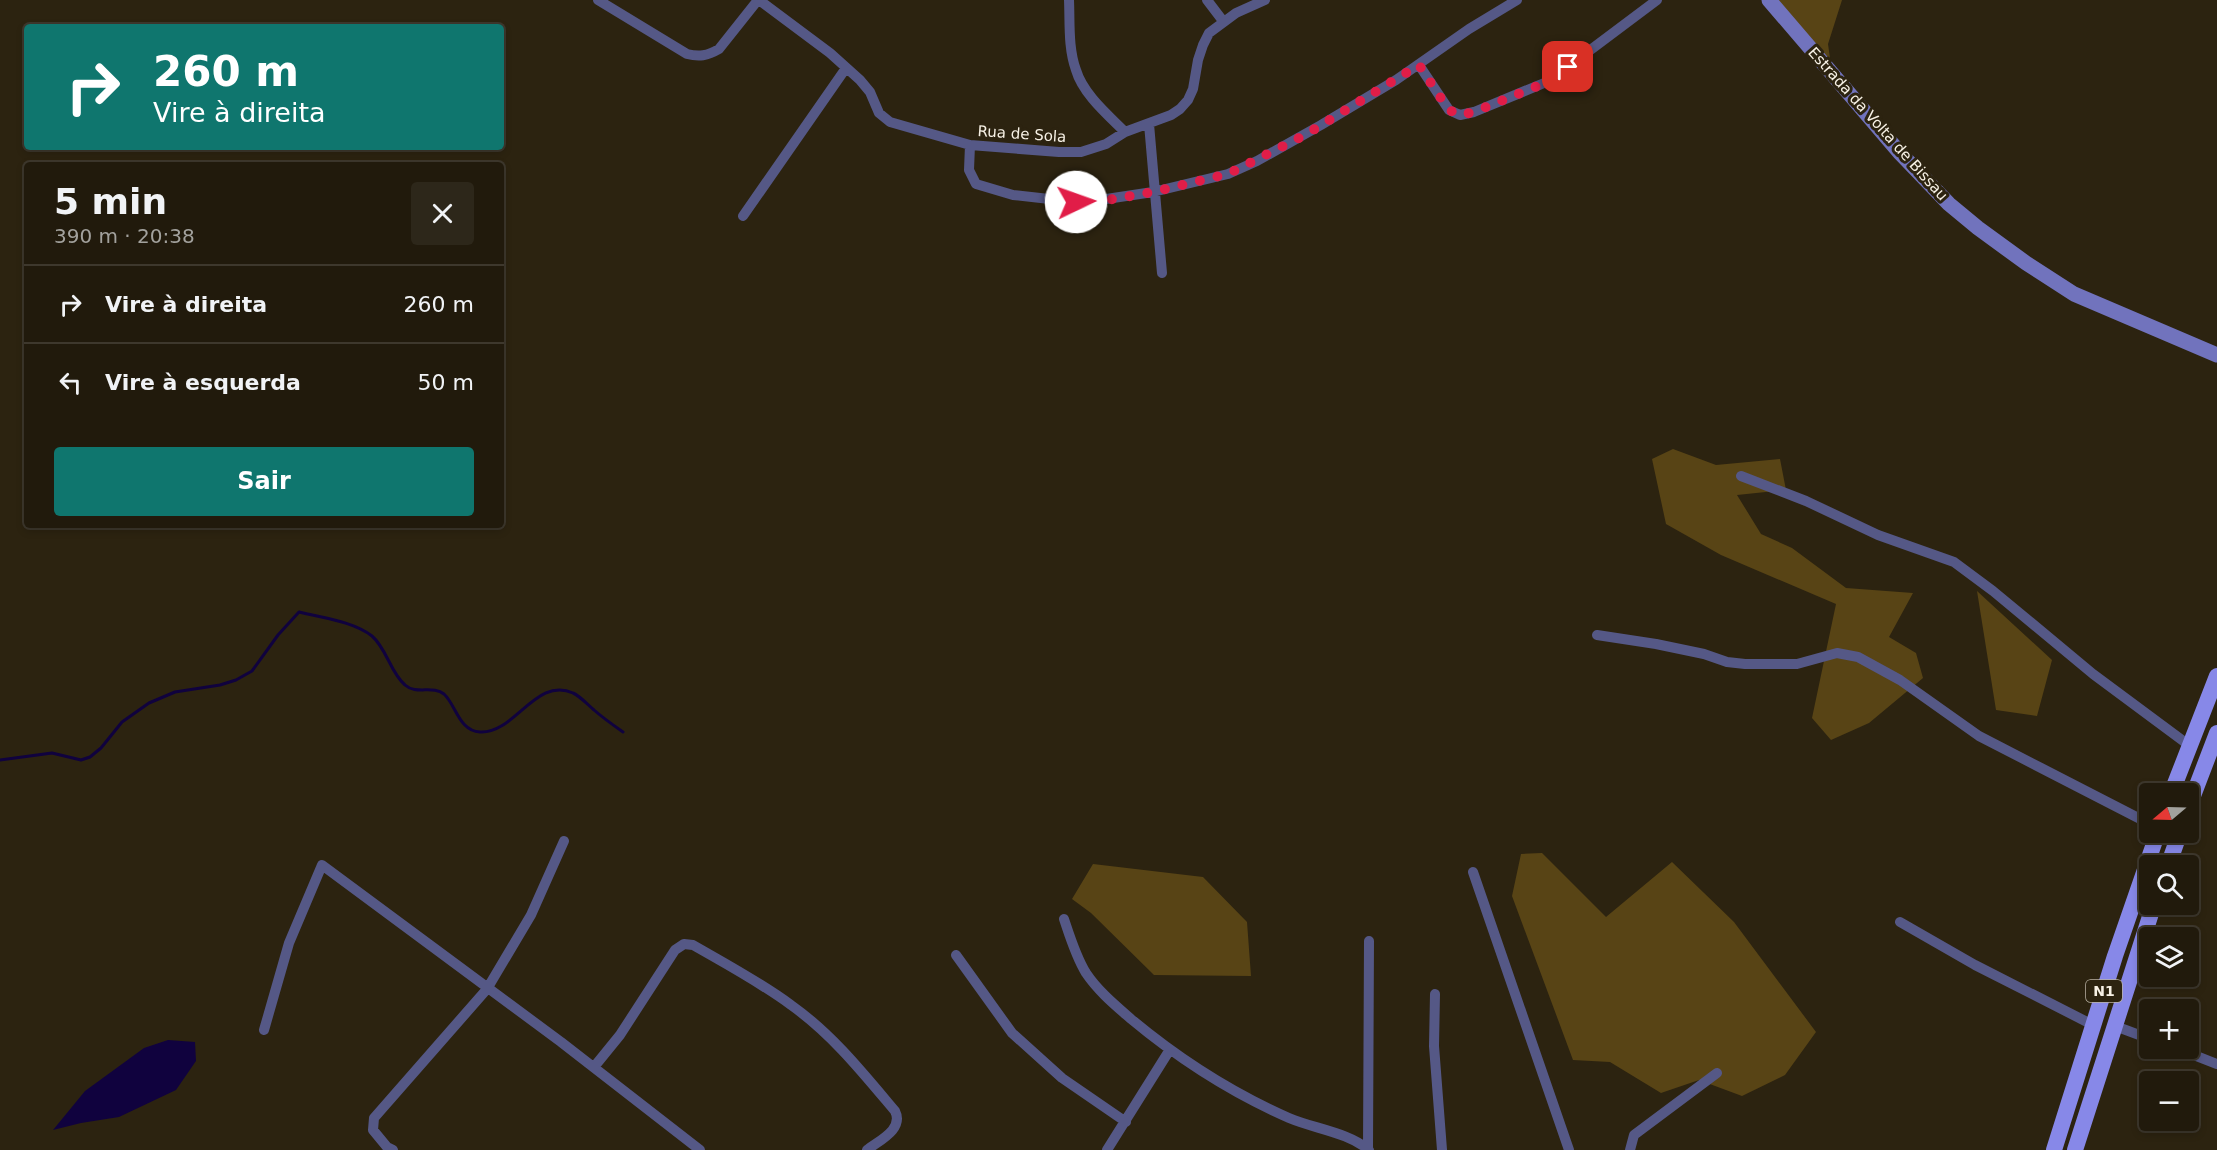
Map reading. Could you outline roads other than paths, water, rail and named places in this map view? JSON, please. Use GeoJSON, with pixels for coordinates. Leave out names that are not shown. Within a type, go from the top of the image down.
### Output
{"type":"FeatureCollection","features":[{"type":"Feature","properties":{"kind":"main road","name":"Estrada da Volta de Bissau"},"geometry":{"type":"LineString","coordinates":[[1769,0],[1900,153],[1949,204],[1978,228],[2026,264],[2074,294],[2217,355]]}},
{"type":"Feature","properties":{"kind":"main road"},"geometry":{"type":"LineString","coordinates":[[2175,783],[2217,676]]}},
{"type":"Feature","properties":{"kind":"main road"},"geometry":{"type":"LineString","coordinates":[[2198,783],[2217,733]]}},
{"type":"Feature","properties":{"kind":"main road","name":"N1"},"geometry":{"type":"LineString","coordinates":[[2054,1150],[2154,843]]}},
{"type":"Feature","properties":{"kind":"main road","name":"N1"},"geometry":{"type":"LineString","coordinates":[[2075,1150],[2150,915]]}},
{"type":"Feature","properties":{"kind":"street"},"geometry":{"type":"LineString","coordinates":[[598,0],[687,54],[698,56],[719,50],[758,0]]}},
{"type":"Feature","properties":{"kind":"street","name":"Rua de Sola"},"geometry":{"type":"LineString","coordinates":[[758,0],[830,53],[868,88],[879,113],[890,122],[970,145],[1015,150],[1081,152],[1106,144],[1125,132],[1171,115],[1188,100],[1198,74],[1198,60],[1209,33],[1223,21],[1250,5],[1265,0]]}},
{"type":"Feature","properties":{"kind":"street"},"geometry":{"type":"LineString","coordinates":[[1070,0],[1071,48],[1078,76],[1104,110],[1125,132]]}},
{"type":"Feature","properties":{"kind":"street"},"geometry":{"type":"LineString","coordinates":[[1207,0],[1223,21]]}},
{"type":"Feature","properties":{"kind":"street"},"geometry":{"type":"LineString","coordinates":[[970,145],[969,170],[976,184],[996,191],[1076,202],[1108,200],[1153,192],[1228,174],[1257,161],[1321,125],[1419,65],[1469,29],[1517,0]]}},
{"type":"Feature","properties":{"kind":"street"},"geometry":{"type":"LineString","coordinates":[[1419,65],[1449,110],[1460,115],[1474,112],[1549,81],[1657,0]]}},
{"type":"Feature","properties":{"kind":"street"},"geometry":{"type":"LineString","coordinates":[[743,216],[846,68]]}},
{"type":"Feature","properties":{"kind":"street"},"geometry":{"type":"LineString","coordinates":[[1149,124],[1153,192],[1162,273]]}},
{"type":"Feature","properties":{"kind":"street"},"geometry":{"type":"LineString","coordinates":[[1741,476],[1806,501],[1878,535],[1954,562],[1993,591],[2093,674],[2190,746]]}},
{"type":"Feature","properties":{"kind":"street"},"geometry":{"type":"LineString","coordinates":[[1597,635],[1656,644],[1704,654],[1727,662],[1745,664],[1797,664],[1837,653],[1858,657],[1900,680],[1979,736],[2139,818]]}},
{"type":"Feature","properties":{"kind":"street"},"geometry":{"type":"LineString","coordinates":[[393,1150],[387,1147],[373,1130],[374,1118],[487,989],[531,915],[564,841]]}},
{"type":"Feature","properties":{"kind":"street"},"geometry":{"type":"LineString","coordinates":[[264,1030],[288,942],[322,865],[594,1067],[700,1150]]}},
{"type":"Feature","properties":{"kind":"street"},"geometry":{"type":"LineString","coordinates":[[1473,872],[1569,1150]]}},
{"type":"Feature","properties":{"kind":"street"},"geometry":{"type":"LineString","coordinates":[[1064,919],[1071,942],[1086,972],[1098,988],[1169,1051],[1217,1081],[1270,1109],[1305,1124],[1354,1140],[1368,1149]]}},
{"type":"Feature","properties":{"kind":"street"},"geometry":{"type":"LineString","coordinates":[[1900,922],[1975,965],[2093,1025]]}},
{"type":"Feature","properties":{"kind":"street"},"geometry":{"type":"LineString","coordinates":[[1368,1149],[1369,941]]}},
{"type":"Feature","properties":{"kind":"street"},"geometry":{"type":"LineString","coordinates":[[594,1067],[620,1035],[675,950],[684,944],[693,945],[764,986],[793,1006],[822,1030],[891,1107],[897,1116],[895,1128],[867,1150]]}},
{"type":"Feature","properties":{"kind":"street"},"geometry":{"type":"LineString","coordinates":[[956,955],[1012,1033],[1062,1078],[1126,1122]]}},
{"type":"Feature","properties":{"kind":"street"},"geometry":{"type":"LineString","coordinates":[[1435,994],[1435,1067],[1442,1150]]}},
{"type":"Feature","properties":{"kind":"street"},"geometry":{"type":"LineString","coordinates":[[2115,1026],[2139,1035]]}},
{"type":"Feature","properties":{"kind":"street"},"geometry":{"type":"LineString","coordinates":[[1107,1150],[1169,1051]]}},
{"type":"Feature","properties":{"kind":"street"},"geometry":{"type":"LineString","coordinates":[[2199,1057],[2217,1064]]}},
{"type":"Feature","properties":{"kind":"street"},"geometry":{"type":"LineString","coordinates":[[1630,1150],[1634,1135],[1717,1073]]}},
{"type":"Feature","properties":{"kind":"waterway"},"geometry":{"type":"LineString","coordinates":[[0,760],[52,753],[81,760],[90,757],[101,748],[122,722],[149,703],[175,692],[220,685],[236,680],[252,671],[278,635],[299,612],[347,623],[372,636],[405,685],[414,689],[440,691],[467,727],[473,731],[493,730],[537,698],[548,692],[560,690],[576,694],[623,732]]}}]}
